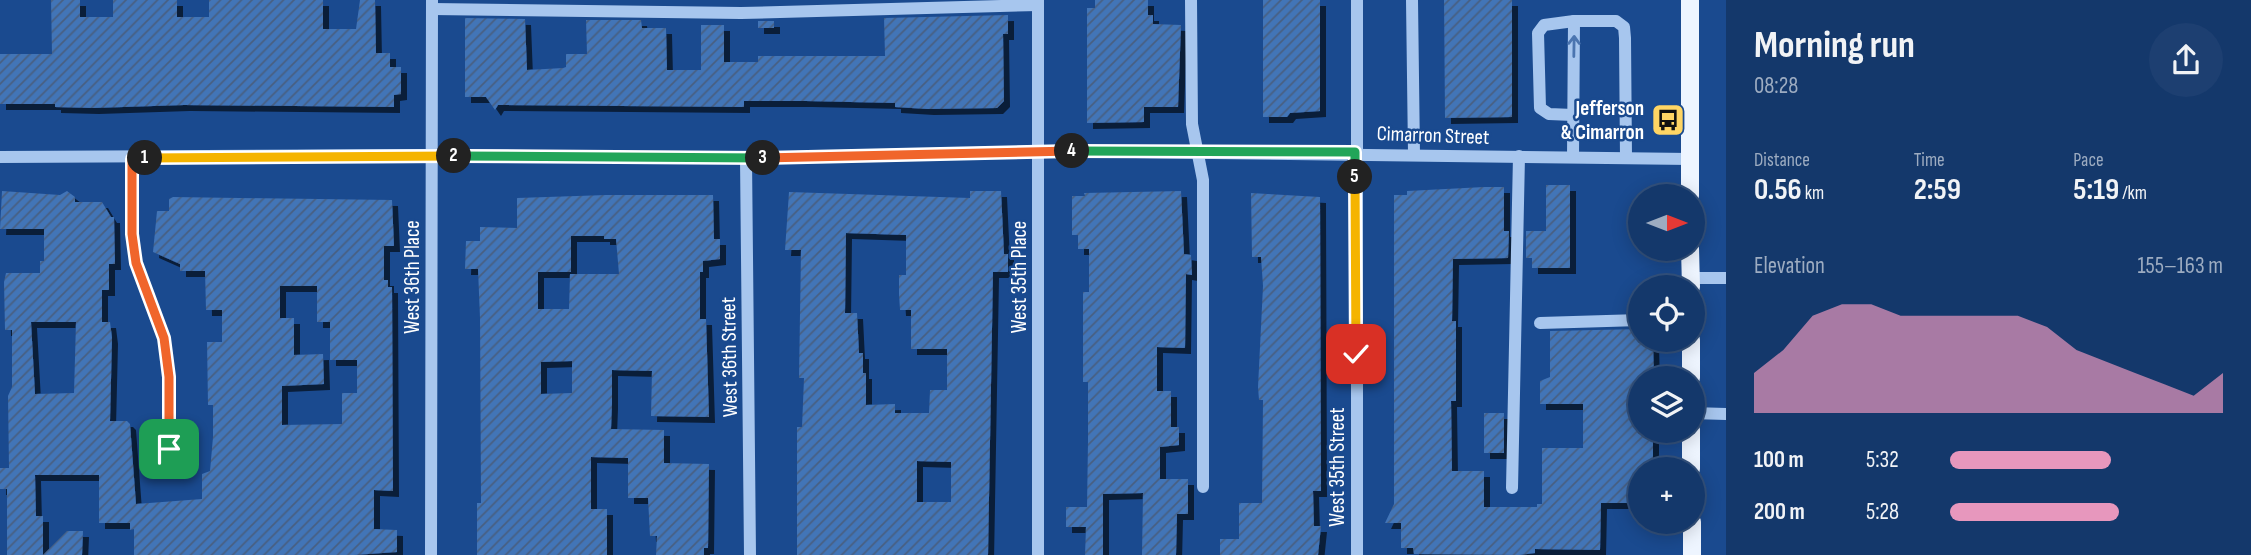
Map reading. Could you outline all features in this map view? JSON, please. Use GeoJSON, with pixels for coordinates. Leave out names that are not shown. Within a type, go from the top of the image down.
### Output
{"type":"FeatureCollection","features":[{"type":"Feature","properties":{"kind":"main road"},"geometry":{"type":"LineString","coordinates":[[1690,0],[1690,184]]}},
{"type":"Feature","properties":{"kind":"main road"},"geometry":{"type":"LineString","coordinates":[[1692,534],[1692,555]]}},
{"type":"Feature","properties":{"kind":"street"},"geometry":{"type":"LineString","coordinates":[[1191,0],[1192,124],[1203,180],[1203,487]]}},
{"type":"Feature","properties":{"kind":"street","name":"West 35th Street"},"geometry":{"type":"LineString","coordinates":[[1357,0],[1357,555]]}},
{"type":"Feature","properties":{"kind":"street"},"geometry":{"type":"LineString","coordinates":[[1412,0],[1414,154]]}},
{"type":"Feature","properties":{"kind":"street"},"geometry":{"type":"LineString","coordinates":[[432,4],[741,13],[1038,3]]}},
{"type":"Feature","properties":{"kind":"street","name":"West 35th Place"},"geometry":{"type":"LineString","coordinates":[[1038,3],[1038,555]]}},
{"type":"Feature","properties":{"kind":"street","name":"West 36th Place"},"geometry":{"type":"LineString","coordinates":[[431,555],[432,4]]}},
{"type":"Feature","properties":{"kind":"street"},"geometry":{"type":"LineString","coordinates":[[1573,115],[1549,114],[1541,108],[1538,97],[1538,33],[1544,25],[1574,21],[1616,21],[1624,27],[1626,158]]}},
{"type":"Feature","properties":{"kind":"street"},"geometry":{"type":"LineString","coordinates":[[1573,157],[1574,21]]}},
{"type":"Feature","properties":{"kind":"street","name":"Cimarron Street"},"geometry":{"type":"LineString","coordinates":[[0,157],[132,159],[431,155],[746,158],[1038,151],[1355,152],[1690,159]]}},
{"type":"Feature","properties":{"kind":"street"},"geometry":{"type":"LineString","coordinates":[[1512,488],[1518,156]]}},
{"type":"Feature","properties":{"kind":"street","name":"West 36th Street"},"geometry":{"type":"LineString","coordinates":[[746,158],[750,555]]}},
{"type":"Feature","properties":{"kind":"street"},"geometry":{"type":"LineString","coordinates":[[132,159],[132,234],[136,263],[164,338],[169,377],[169,449]]}},
{"type":"Feature","properties":{"kind":"street"},"geometry":{"type":"LineString","coordinates":[[1705,281],[1726,278]]}},
{"type":"Feature","properties":{"kind":"street"},"geometry":{"type":"LineString","coordinates":[[1540,323],[1628,320]]}},
{"type":"Feature","properties":{"kind":"street"},"geometry":{"type":"LineString","coordinates":[[1705,413],[1726,414]]}},
{"type":"Feature","properties":{"kind":"building"},"geometry":{"type":"Polygon","coordinates":[[[51,0],[80,0],[80,17],[113,17],[113,0],[177,0],[177,17],[209,17],[209,0],[323,0],[323,29],[356,29],[360,0],[375,0],[376,53],[390,53],[390,67],[401,67],[401,94],[394,95],[394,107],[184,105],[93,108],[55,107],[55,104],[0,104],[0,54],[52,54],[51,0]]]}},
{"type":"Feature","properties":{"kind":"building"},"geometry":{"type":"Polygon","coordinates":[[[1095,0],[1148,0],[1148,15],[1153,15],[1153,24],[1181,25],[1178,107],[1144,107],[1144,122],[1087,123],[1087,8],[1095,8],[1095,0]]]}},
{"type":"Feature","properties":{"kind":"building"},"geometry":{"type":"Polygon","coordinates":[[[1263,0],[1320,0],[1320,111],[1290,113],[1287,117],[1263,117],[1263,0]]]}},
{"type":"Feature","properties":{"kind":"building"},"geometry":{"type":"Polygon","coordinates":[[[1444,0],[1512,0],[1512,117],[1445,118],[1444,0]]]}},
{"type":"Feature","properties":{"kind":"building"},"geometry":{"type":"Polygon","coordinates":[[[1008,15],[1008,34],[1003,34],[1004,101],[997,108],[928,109],[895,107],[895,103],[744,101],[744,107],[498,105],[495,110],[486,97],[465,97],[465,18],[525,19],[527,70],[563,68],[566,67],[566,54],[587,54],[586,20],[641,20],[642,28],[666,28],[667,70],[701,70],[701,25],[724,25],[724,62],[758,62],[758,56],[885,56],[884,18],[1008,15]]]}},
{"type":"Feature","properties":{"kind":"building"},"geometry":{"type":"Polygon","coordinates":[[[758,21],[774,21],[774,28],[758,28],[758,21]]]}},
{"type":"Feature","properties":{"kind":"building"},"geometry":{"type":"Polygon","coordinates":[[[1546,185],[1570,185],[1570,268],[1532,268],[1532,258],[1526,258],[1526,231],[1546,231],[1546,185]]]}},
{"type":"Feature","properties":{"kind":"building"},"geometry":{"type":"Polygon","coordinates":[[[1504,187],[1504,231],[1509,231],[1508,258],[1453,259],[1452,321],[1456,321],[1456,401],[1451,401],[1452,471],[1484,471],[1484,507],[1537,507],[1537,504],[1542,504],[1542,448],[1583,448],[1583,404],[1540,404],[1540,381],[1550,377],[1550,331],[1628,329],[1628,352],[1653,352],[1654,366],[1628,366],[1628,443],[1653,443],[1653,457],[1628,457],[1628,503],[1601,503],[1600,550],[1535,549],[1535,553],[1519,555],[1414,554],[1413,548],[1401,548],[1401,523],[1385,523],[1394,504],[1394,195],[1407,195],[1407,191],[1504,187]]]}},
{"type":"Feature","properties":{"kind":"building"},"geometry":{"type":"Polygon","coordinates":[[[2,191],[60,195],[67,191],[75,197],[75,202],[102,202],[111,217],[114,217],[115,264],[109,264],[109,290],[102,290],[102,322],[110,322],[112,338],[110,421],[127,421],[130,424],[136,504],[202,499],[202,474],[210,471],[213,437],[213,405],[208,405],[207,342],[222,342],[222,310],[206,310],[205,271],[180,271],[180,264],[153,252],[157,211],[169,211],[169,199],[173,197],[392,200],[394,246],[384,246],[384,280],[388,280],[388,287],[392,287],[393,491],[374,490],[374,529],[397,530],[397,552],[354,555],[134,555],[134,529],[130,530],[130,523],[99,523],[99,475],[35,475],[36,516],[43,516],[43,555],[7,555],[7,489],[0,489],[0,468],[9,468],[8,396],[12,387],[12,330],[5,330],[4,282],[6,273],[40,273],[40,261],[44,261],[44,229],[0,229],[2,191]],[[280,286],[280,318],[294,318],[294,355],[323,354],[324,384],[282,386],[282,425],[342,424],[342,393],[357,393],[357,360],[330,360],[330,322],[317,322],[317,286],[280,286]],[[31,322],[35,394],[74,393],[76,322],[31,322]]]}},
{"type":"Feature","properties":{"kind":"building"},"geometry":{"type":"Polygon","coordinates":[[[970,191],[1001,191],[1004,254],[1008,254],[1008,272],[993,272],[988,555],[797,555],[797,427],[802,427],[804,378],[799,378],[801,250],[785,250],[789,192],[970,198],[970,191]],[[846,233],[845,313],[857,313],[859,353],[863,353],[863,373],[866,373],[866,405],[895,404],[895,413],[929,413],[930,390],[947,390],[947,349],[911,349],[911,310],[900,310],[899,294],[899,275],[906,275],[906,235],[846,233]],[[917,461],[917,502],[951,502],[951,462],[917,461]]]}},
{"type":"Feature","properties":{"kind":"building"},"geometry":{"type":"Polygon","coordinates":[[[1181,191],[1184,254],[1191,255],[1192,275],[1186,274],[1185,348],[1157,347],[1157,391],[1171,391],[1171,427],[1179,427],[1179,445],[1160,447],[1160,479],[1188,479],[1188,514],[1177,514],[1176,555],[1142,555],[1143,493],[1103,494],[1103,555],[1085,555],[1086,527],[1066,527],[1066,507],[1087,507],[1088,382],[1083,382],[1083,292],[1089,292],[1089,249],[1078,249],[1078,235],[1072,235],[1072,196],[1085,196],[1084,193],[1181,191]]]}},
{"type":"Feature","properties":{"kind":"building"},"geometry":{"type":"Polygon","coordinates":[[[1251,193],[1320,197],[1321,491],[1313,491],[1314,526],[1321,526],[1318,555],[1220,555],[1220,539],[1239,539],[1239,503],[1262,503],[1263,400],[1259,400],[1258,387],[1263,286],[1261,257],[1252,257],[1251,193]]]}},
{"type":"Feature","properties":{"kind":"building"},"geometry":{"type":"Polygon","coordinates":[[[713,195],[714,239],[720,239],[720,259],[703,261],[703,272],[700,272],[700,319],[706,319],[709,417],[651,416],[652,371],[612,370],[611,429],[664,430],[664,463],[709,464],[708,548],[704,548],[704,555],[656,555],[657,536],[650,536],[648,498],[628,498],[628,458],[591,457],[591,509],[607,509],[607,555],[477,555],[477,503],[481,503],[480,318],[478,269],[465,269],[466,241],[480,241],[480,227],[517,228],[517,198],[713,195]],[[571,236],[571,272],[538,272],[538,309],[569,309],[570,274],[619,274],[616,239],[604,239],[604,236],[571,236]],[[572,361],[541,362],[541,394],[572,393],[572,361]]]}},
{"type":"Feature","properties":{"kind":"building"},"geometry":{"type":"Polygon","coordinates":[[[1484,413],[1504,413],[1504,453],[1484,453],[1484,413]]]}},
{"type":"Feature","properties":{"kind":"building"},"geometry":{"type":"Polygon","coordinates":[[[67,531],[83,531],[82,555],[43,555],[67,531]]]}},
{"type":"Feature","properties":{"kind":"place","name":"Jefferson & Cimarron"},"geometry":{"type":"Point","coordinates":[1668,120]}},
{"type":"Feature","properties":{"kind":"route"},"geometry":{"type":"LineString","coordinates":[[169,449],[169,377],[164,338],[136,263],[132,234],[132,159],[431,155],[746,158],[1038,151],[1355,152],[1356,354]]}}]}
